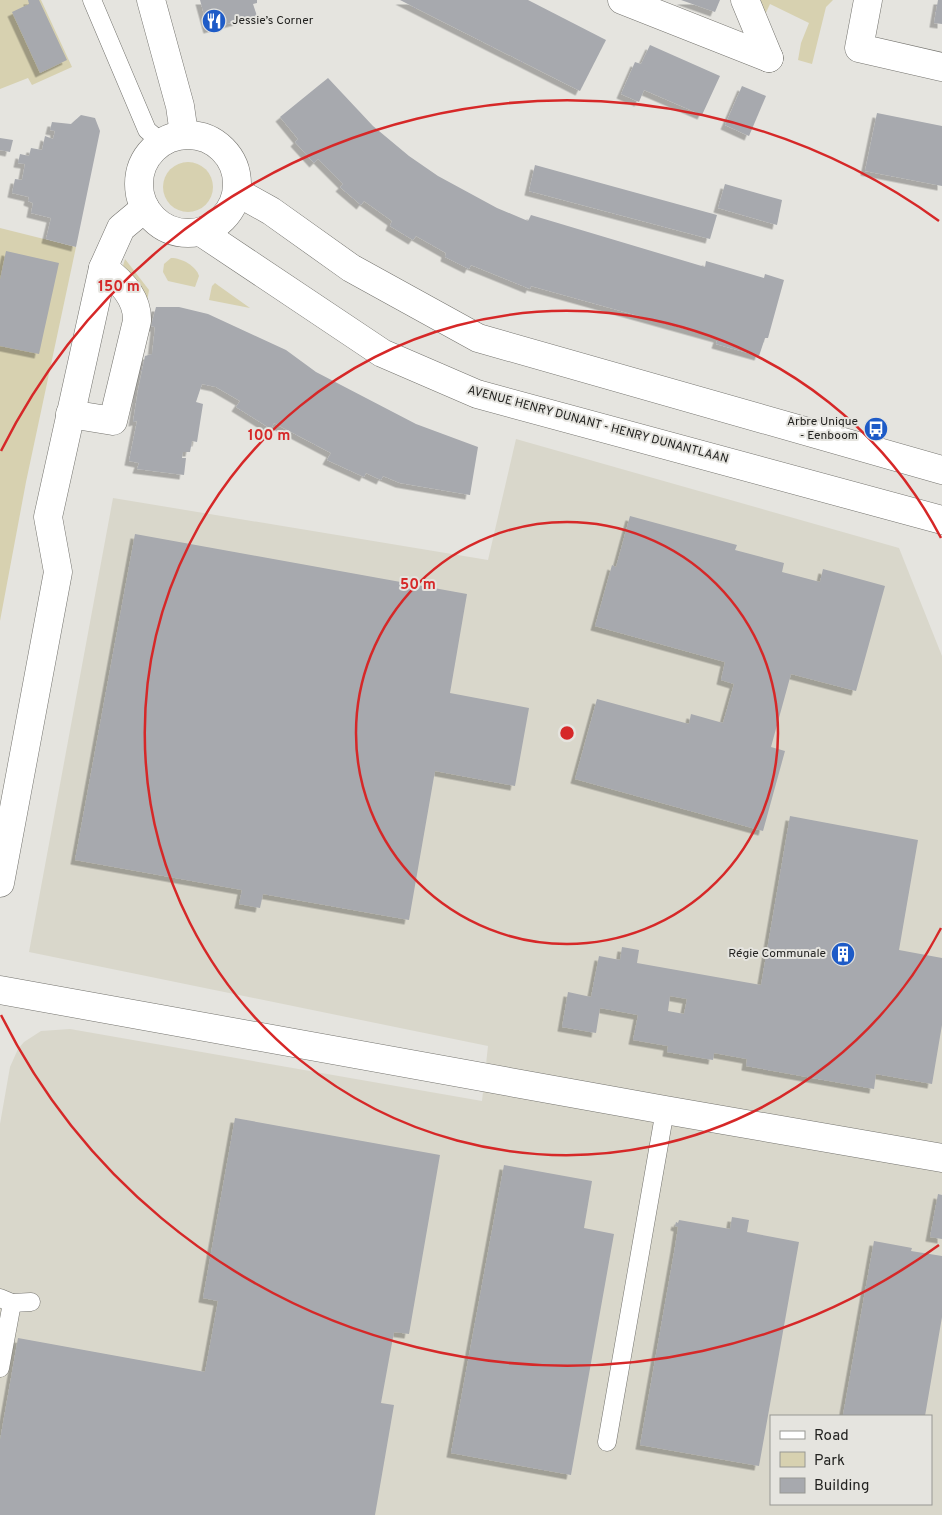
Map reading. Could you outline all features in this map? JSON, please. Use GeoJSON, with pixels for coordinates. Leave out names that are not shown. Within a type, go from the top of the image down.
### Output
{"type":"FeatureCollection","features":[{"type":"Feature","properties":{"kind":"street"},"geometry":{"type":"LineString","coordinates":[[151,0],[180,106],[172,138]]}},
{"type":"Feature","properties":{"kind":"street"},"geometry":{"type":"LineString","coordinates":[[622,0],[768,58],[745,0]]}},
{"type":"Feature","properties":{"kind":"street"},"geometry":{"type":"LineString","coordinates":[[868,0],[858,48],[942,67]]}},
{"type":"Feature","properties":{"kind":"street"},"geometry":{"type":"LineString","coordinates":[[199,135],[213,141],[225,150],[233,162],[238,177],[237,192],[233,206],[225,217],[214,226],[201,232],[186,233],[171,230],[158,223],[145,208],[141,198],[139,182],[142,166],[150,153],[172,138],[199,135]]}},
{"type":"Feature","properties":{"kind":"street"},"geometry":{"type":"LineString","coordinates":[[237,192],[271,211],[350,268],[478,338],[942,470]]}},
{"type":"Feature","properties":{"kind":"street"},"geometry":{"type":"LineString","coordinates":[[0,882],[58,572],[48,517],[70,414],[102,268],[121,228],[145,208]]}},
{"type":"Feature","properties":{"kind":"street","name":"AVENUE HENRY DUNANT - HENRY DUNANTLAAN"},"geometry":{"type":"LineString","coordinates":[[201,232],[382,353],[477,394],[942,520]]}},
{"type":"Feature","properties":{"kind":"street"},"geometry":{"type":"LineString","coordinates":[[70,414],[113,421],[137,321],[138,313],[133,299],[119,279],[102,268]]}},
{"type":"Feature","properties":{"kind":"street"},"geometry":{"type":"LineString","coordinates":[[0,990],[664,1110],[942,1158]]}},
{"type":"Feature","properties":{"kind":"lane"},"geometry":{"type":"LineString","coordinates":[[92,0],[147,130],[172,138]]}},
{"type":"Feature","properties":{"kind":"lane"},"geometry":{"type":"LineString","coordinates":[[607,1442],[664,1110]]}},
{"type":"Feature","properties":{"kind":"lane"},"geometry":{"type":"LineString","coordinates":[[0,1368],[6,1300],[31,1302]]}},
{"type":"Feature","properties":{"kind":"shaded area"},"geometry":{"type":"Polygon","coordinates":[[[516,439],[899,548],[942,656],[942,1515],[0,1515],[0,1124],[10,1067],[18,1049],[24,1042],[41,1031],[70,1029],[482,1101],[488,1046],[29,952],[113,498],[488,560],[516,439]]]}},
{"type":"Feature","properties":{"kind":"green space"},"geometry":{"type":"Polygon","coordinates":[[[0,0],[41,0],[72,67],[32,85],[28,78],[0,89],[0,0]]]}},
{"type":"Feature","properties":{"kind":"green space"},"geometry":{"type":"Polygon","coordinates":[[[754,0],[833,0],[826,7],[812,64],[798,60],[801,43],[809,23],[770,4],[761,23],[754,0]]]}},
{"type":"Feature","properties":{"kind":"green space"},"geometry":{"type":"Polygon","coordinates":[[[193,162],[206,169],[212,177],[212,197],[206,205],[198,211],[183,212],[170,205],[164,197],[163,182],[170,169],[178,163],[193,162]]]}},
{"type":"Feature","properties":{"kind":"green space"},"geometry":{"type":"Polygon","coordinates":[[[0,228],[76,247],[26,482],[0,621],[0,228]]]}},
{"type":"Feature","properties":{"kind":"green space"},"geometry":{"type":"Polygon","coordinates":[[[171,258],[184,261],[195,269],[199,276],[195,287],[168,281],[163,272],[164,264],[171,258]]]}},
{"type":"Feature","properties":{"kind":"green space"},"geometry":{"type":"Polygon","coordinates":[[[125,259],[149,290],[146,308],[123,266],[125,259]]]}},
{"type":"Feature","properties":{"kind":"green space"},"geometry":{"type":"Polygon","coordinates":[[[215,283],[250,308],[209,300],[212,286],[215,283]]]}},
{"type":"Feature","properties":{"kind":"building"},"geometry":{"type":"Polygon","coordinates":[[[28,0],[39,0],[67,60],[40,73],[12,12],[29,4],[28,0]]]}},
{"type":"Feature","properties":{"kind":"building"},"geometry":{"type":"Polygon","coordinates":[[[200,0],[257,0],[257,3],[253,4],[257,16],[208,29],[200,0]]]}},
{"type":"Feature","properties":{"kind":"building"},"geometry":{"type":"Polygon","coordinates":[[[400,0],[528,0],[606,40],[580,91],[400,0]]]}},
{"type":"Feature","properties":{"kind":"building"},"geometry":{"type":"Polygon","coordinates":[[[681,0],[720,0],[715,12],[681,0]]]}},
{"type":"Feature","properties":{"kind":"building"},"geometry":{"type":"Polygon","coordinates":[[[938,0],[942,0],[942,24],[934,23],[938,0]]]}},
{"type":"Feature","properties":{"kind":"building"},"geometry":{"type":"Polygon","coordinates":[[[650,45],[720,76],[702,115],[644,90],[639,102],[621,94],[635,62],[641,64],[650,45]]]}},
{"type":"Feature","properties":{"kind":"building"},"geometry":{"type":"Polygon","coordinates":[[[328,78],[373,126],[409,156],[438,176],[497,208],[528,221],[531,215],[705,267],[706,261],[764,278],[765,274],[784,280],[768,338],[765,338],[759,356],[716,344],[718,338],[531,286],[530,289],[471,265],[469,269],[445,257],[446,253],[416,236],[413,240],[390,226],[392,221],[364,201],[361,205],[340,187],[343,184],[318,159],[314,163],[295,142],[298,139],[280,117],[328,78]]]}},
{"type":"Feature","properties":{"kind":"building"},"geometry":{"type":"Polygon","coordinates":[[[742,86],[766,96],[749,136],[725,125],[742,86]]]}},
{"type":"Feature","properties":{"kind":"building"},"geometry":{"type":"Polygon","coordinates":[[[877,113],[942,126],[942,186],[865,171],[877,113]]]}},
{"type":"Feature","properties":{"kind":"building"},"geometry":{"type":"Polygon","coordinates":[[[81,115],[95,118],[100,131],[76,247],[46,239],[51,218],[31,213],[33,203],[28,201],[29,197],[12,193],[15,179],[22,180],[25,164],[18,163],[20,154],[29,156],[31,148],[42,150],[45,136],[53,139],[55,131],[50,130],[52,122],[71,124],[81,115]]]}},
{"type":"Feature","properties":{"kind":"building"},"geometry":{"type":"Polygon","coordinates":[[[0,138],[13,140],[10,152],[0,150],[0,138]]]}},
{"type":"Feature","properties":{"kind":"building"},"geometry":{"type":"Polygon","coordinates":[[[535,165],[717,215],[710,239],[529,191],[535,165]]]}},
{"type":"Feature","properties":{"kind":"building"},"geometry":{"type":"Polygon","coordinates":[[[725,184],[782,200],[777,225],[718,208],[725,184]]]}},
{"type":"Feature","properties":{"kind":"building"},"geometry":{"type":"Polygon","coordinates":[[[6,251],[59,263],[39,354],[0,346],[0,280],[6,251]]]}},
{"type":"Feature","properties":{"kind":"building"},"geometry":{"type":"Polygon","coordinates":[[[156,307],[179,307],[208,314],[286,350],[316,372],[416,424],[478,447],[470,495],[400,483],[383,476],[381,480],[366,473],[364,477],[327,460],[331,453],[274,423],[271,429],[236,407],[240,401],[216,387],[202,384],[196,402],[203,404],[197,442],[192,441],[190,452],[183,452],[182,458],[186,458],[184,475],[137,469],[139,463],[129,461],[137,421],[133,422],[145,356],[152,354],[155,327],[151,326],[156,307]]]}},
{"type":"Feature","properties":{"kind":"building"},"geometry":{"type":"Polygon","coordinates":[[[630,516],[737,545],[735,550],[784,563],[782,572],[820,582],[823,569],[885,586],[856,691],[791,674],[771,747],[785,751],[763,831],[575,779],[597,699],[689,724],[691,714],[723,723],[734,684],[721,680],[725,662],[595,626],[612,565],[616,567],[630,516]]]}},
{"type":"Feature","properties":{"kind":"building"},"geometry":{"type":"Polygon","coordinates":[[[135,534],[467,594],[450,693],[529,708],[515,786],[435,771],[409,920],[263,894],[260,908],[239,904],[242,890],[75,860],[135,534]]]}},
{"type":"Feature","properties":{"kind":"building","name":"Régie Communale"},"geometry":{"type":"Polygon","coordinates":[[[790,816],[918,840],[899,950],[942,958],[942,1025],[932,1084],[876,1074],[874,1089],[746,1066],[747,1059],[714,1053],[713,1060],[667,1052],[668,1046],[633,1040],[638,1015],[600,1008],[596,1033],[562,1027],[568,992],[591,997],[599,956],[620,960],[622,947],[639,950],[637,963],[761,985],[790,816]],[[670,996],[668,1011],[684,1014],[687,999],[670,996]]]}},
{"type":"Feature","properties":{"kind":"building"},"geometry":{"type":"Polygon","coordinates":[[[235,1118],[440,1155],[409,1334],[394,1332],[381,1403],[394,1405],[375,1515],[0,1515],[0,1440],[18,1338],[205,1372],[218,1301],[203,1298],[235,1118]]]}},
{"type":"Feature","properties":{"kind":"building"},"geometry":{"type":"Polygon","coordinates":[[[504,1165],[592,1181],[584,1228],[614,1234],[571,1475],[451,1453],[504,1165]]]}},
{"type":"Feature","properties":{"kind":"building"},"geometry":{"type":"Polygon","coordinates":[[[938,1194],[942,1195],[942,1239],[930,1237],[938,1194]]]}},
{"type":"Feature","properties":{"kind":"building"},"geometry":{"type":"Polygon","coordinates":[[[732,1217],[749,1220],[747,1232],[799,1242],[759,1466],[640,1445],[675,1247],[678,1227],[675,1226],[676,1222],[678,1223],[679,1220],[730,1229],[732,1217]]]}},
{"type":"Feature","properties":{"kind":"building"},"geometry":{"type":"Polygon","coordinates":[[[874,1241],[912,1248],[911,1251],[942,1256],[942,1317],[925,1415],[843,1415],[874,1241]]]}},
{"type":"Feature","properties":{"kind":"place","name":"Jessie’s Corner"},"geometry":{"type":"Point","coordinates":[214,21]}},
{"type":"Feature","properties":{"kind":"place","name":"Arbre Unique - Eenboom"},"geometry":{"type":"Point","coordinates":[876,429]}},
{"type":"Feature","properties":{"kind":"place","name":"Régie Communale"},"geometry":{"type":"Point","coordinates":[843,954]}}]}
